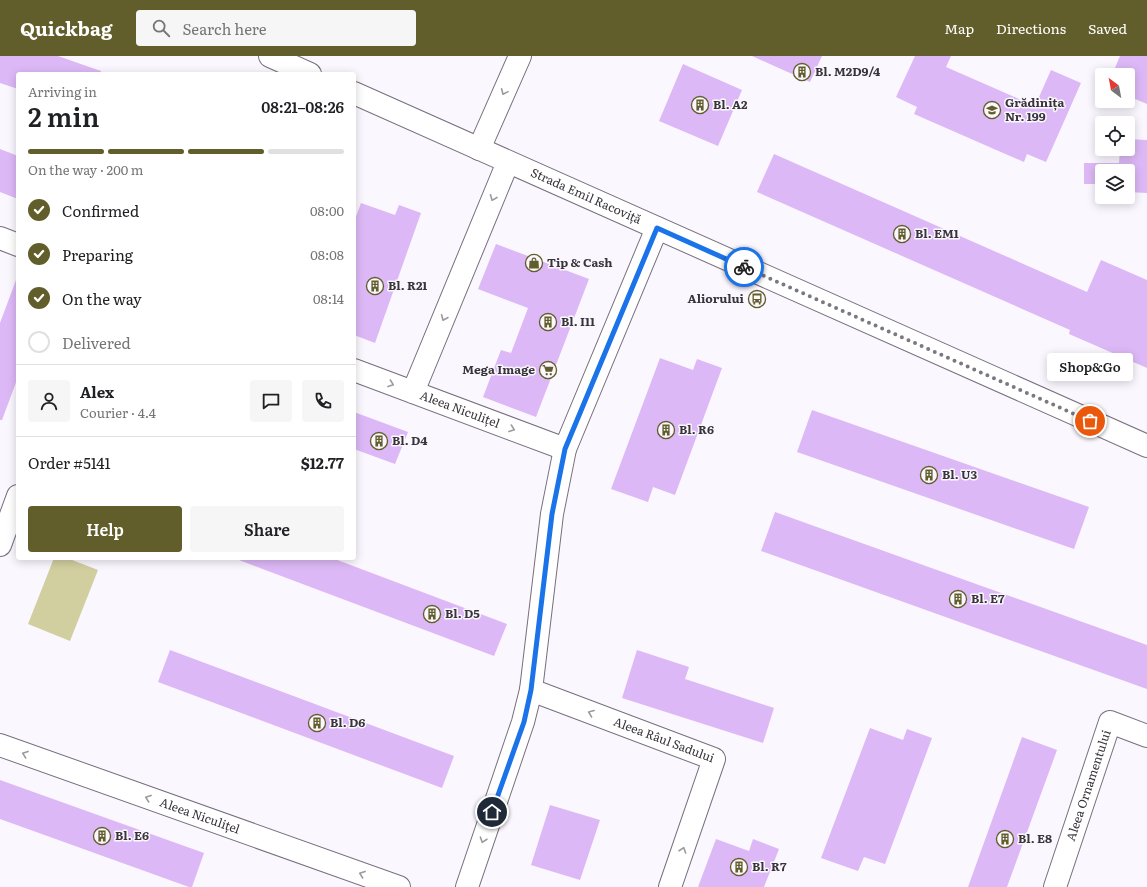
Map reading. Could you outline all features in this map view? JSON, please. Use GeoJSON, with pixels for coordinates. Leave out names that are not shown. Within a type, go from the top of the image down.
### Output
{"type":"FeatureCollection","features":[{"type":"Feature","properties":{"kind":"street"},"geometry":{"type":"LineString","coordinates":[[270,56],[306,72]]}},
{"type":"Feature","properties":{"kind":"street"},"geometry":{"type":"LineString","coordinates":[[479,149],[520,56]]}},
{"type":"Feature","properties":{"kind":"street","name":"Strada Emil Racoviță"},"geometry":{"type":"LineString","coordinates":[[356,95],[1147,446]]}},
{"type":"Feature","properties":{"kind":"street"},"geometry":{"type":"LineString","coordinates":[[413,392],[508,162]]}},
{"type":"Feature","properties":{"kind":"street"},"geometry":{"type":"LineString","coordinates":[[466,887],[524,722],[531,690],[552,514],[565,449],[657,228]]}},
{"type":"Feature","properties":{"kind":"street"},"geometry":{"type":"LineString","coordinates":[[0,238],[16,244]]}},
{"type":"Feature","properties":{"kind":"street","name":"Aleea Niculițel"},"geometry":{"type":"LineString","coordinates":[[356,371],[565,449]]}},
{"type":"Feature","properties":{"kind":"street"},"geometry":{"type":"LineString","coordinates":[[0,545],[16,501]]}},
{"type":"Feature","properties":{"kind":"street","name":"Aleea Râul Sadului"},"geometry":{"type":"LineString","coordinates":[[531,690],[714,759],[670,887]]}},
{"type":"Feature","properties":{"kind":"street","name":"Aleea Ornamentului"},"geometry":{"type":"LineString","coordinates":[[1055,887],[1110,722],[1147,736]]}},
{"type":"Feature","properties":{"kind":"street","name":"Aleea Niculițel"},"geometry":{"type":"LineString","coordinates":[[0,745],[399,887]]}},
{"type":"Feature","properties":{"kind":"shaded area"},"geometry":{"type":"Polygon","coordinates":[[[53,560],[72,560],[98,570],[70,641],[28,624],[53,560]]]}},
{"type":"Feature","properties":{"kind":"building"},"geometry":{"type":"Polygon","coordinates":[[[0,56],[58,56],[101,71],[16,72],[16,88],[0,83],[0,56]]]}},
{"type":"Feature","properties":{"kind":"building","name":"Bl. M2D9/4"},"geometry":{"type":"Polygon","coordinates":[[[752,56],[822,56],[810,82],[752,56]]]}},
{"type":"Feature","properties":{"kind":"building","name":"Grădinița Nr. 199"},"geometry":{"type":"Polygon","coordinates":[[[915,56],[951,56],[946,67],[1035,106],[1051,70],[1081,83],[1046,162],[1027,154],[1024,162],[914,114],[917,107],[896,97],[915,56]]]}},
{"type":"Feature","properties":{"kind":"building"},"geometry":{"type":"Polygon","coordinates":[[[1120,56],[1147,56],[1147,104],[1135,99],[1135,68],[1115,68],[1120,56]]]}},
{"type":"Feature","properties":{"kind":"building","name":"Bl. A2"},"geometry":{"type":"Polygon","coordinates":[[[683,64],[742,90],[718,146],[659,121],[683,64]]]}},
{"type":"Feature","properties":{"kind":"building"},"geometry":{"type":"Polygon","coordinates":[[[1135,139],[1147,140],[1147,193],[1135,192],[1135,164],[1095,164],[1095,184],[1084,184],[1084,163],[1119,163],[1120,156],[1135,156],[1135,139]]]}},
{"type":"Feature","properties":{"kind":"building"},"geometry":{"type":"Polygon","coordinates":[[[0,149],[16,155],[16,198],[0,192],[0,149]]]}},
{"type":"Feature","properties":{"kind":"building","name":"Bl. EM1"},"geometry":{"type":"Polygon","coordinates":[[[774,154],[1087,292],[1101,260],[1147,280],[1147,368],[1069,334],[1070,330],[757,192],[774,154]]]}},
{"type":"Feature","properties":{"kind":"building","name":"Bl. R21"},"geometry":{"type":"Polygon","coordinates":[[[361,203],[395,215],[399,205],[421,213],[375,343],[356,336],[356,217],[361,203]]]}},
{"type":"Feature","properties":{"kind":"building","name":"Bl. I11"},"geometry":{"type":"Polygon","coordinates":[[[496,244],[589,279],[536,417],[483,397],[501,350],[511,353],[528,308],[478,289],[496,244]]]}},
{"type":"Feature","properties":{"kind":"building"},"geometry":{"type":"Polygon","coordinates":[[[16,280],[16,382],[2,420],[0,420],[0,323],[16,280]]]}},
{"type":"Feature","properties":{"kind":"building","name":"Bl. R6"},"geometry":{"type":"Polygon","coordinates":[[[660,358],[693,370],[697,359],[722,368],[675,495],[653,487],[648,502],[611,489],[660,358]]]}},
{"type":"Feature","properties":{"kind":"building","name":"Bl. U3"},"geometry":{"type":"Polygon","coordinates":[[[812,410],[1089,507],[1074,549],[797,452],[812,410]]]}},
{"type":"Feature","properties":{"kind":"building","name":"Bl. D4"},"geometry":{"type":"Polygon","coordinates":[[[356,413],[408,432],[395,464],[356,450],[356,413]]]}},
{"type":"Feature","properties":{"kind":"building","name":"Bl. E7"},"geometry":{"type":"Polygon","coordinates":[[[775,512],[1147,645],[1147,689],[761,551],[775,512]]]}},
{"type":"Feature","properties":{"kind":"building","name":"Bl. D5"},"geometry":{"type":"Polygon","coordinates":[[[239,560],[337,560],[507,624],[494,656],[239,560]]]}},
{"type":"Feature","properties":{"kind":"building","name":"Bl. D6"},"geometry":{"type":"Polygon","coordinates":[[[170,650],[454,756],[442,788],[158,682],[170,650]]]}},
{"type":"Feature","properties":{"kind":"building"},"geometry":{"type":"Polygon","coordinates":[[[637,650],[689,667],[685,679],[774,708],[763,743],[622,698],[637,650]]]}},
{"type":"Feature","properties":{"kind":"building"},"geometry":{"type":"Polygon","coordinates":[[[870,728],[903,740],[907,729],[932,738],[885,864],[864,857],[858,871],[821,858],[870,728]]]}},
{"type":"Feature","properties":{"kind":"building","name":"Bl. E8"},"geometry":{"type":"Polygon","coordinates":[[[1022,737],[1057,750],[1007,887],[968,887],[1022,737]]]}},
{"type":"Feature","properties":{"kind":"building","name":"Bl. E6"},"geometry":{"type":"Polygon","coordinates":[[[0,780],[204,853],[192,887],[0,819],[0,780]]]}},
{"type":"Feature","properties":{"kind":"building"},"geometry":{"type":"Polygon","coordinates":[[[550,805],[600,820],[580,880],[531,865],[550,805]]]}},
{"type":"Feature","properties":{"kind":"building","name":"Bl. R7"},"geometry":{"type":"Polygon","coordinates":[[[716,839],[749,851],[753,839],[779,849],[764,887],[698,887],[716,839]]]}},
{"type":"Feature","properties":{"kind":"way so far"},"geometry":{"type":"LineString","coordinates":[[744,267],[1090,421]]}},
{"type":"Feature","properties":{"kind":"place","name":"Bl. M2D9/4"},"geometry":{"type":"Point","coordinates":[802,72]}},
{"type":"Feature","properties":{"kind":"place","name":"Bl. A2"},"geometry":{"type":"Point","coordinates":[700,105]}},
{"type":"Feature","properties":{"kind":"place","name":"Grădinița Nr. 199"},"geometry":{"type":"Point","coordinates":[992,110]}},
{"type":"Feature","properties":{"kind":"place","name":"Bl. EM1"},"geometry":{"type":"Point","coordinates":[902,234]}},
{"type":"Feature","properties":{"kind":"place","name":"Tip & Cash"},"geometry":{"type":"Point","coordinates":[534,263]}},
{"type":"Feature","properties":{"kind":"place","name":"Bl. R21"},"geometry":{"type":"Point","coordinates":[375,286]}},
{"type":"Feature","properties":{"kind":"place","name":"Aliorului"},"geometry":{"type":"Point","coordinates":[757,299]}},
{"type":"Feature","properties":{"kind":"place","name":"Bl. I11"},"geometry":{"type":"Point","coordinates":[548,322]}},
{"type":"Feature","properties":{"kind":"place","name":"Mega Image"},"geometry":{"type":"Point","coordinates":[548,370]}},
{"type":"Feature","properties":{"kind":"place","name":"Shop&Go"},"geometry":{"type":"Point","coordinates":[1090,421]}},
{"type":"Feature","properties":{"kind":"place","name":"Bl. R6"},"geometry":{"type":"Point","coordinates":[666,430]}},
{"type":"Feature","properties":{"kind":"place","name":"Bl. D4"},"geometry":{"type":"Point","coordinates":[379,441]}},
{"type":"Feature","properties":{"kind":"place","name":"Bl. U3"},"geometry":{"type":"Point","coordinates":[929,475]}},
{"type":"Feature","properties":{"kind":"place","name":"Bl. E7"},"geometry":{"type":"Point","coordinates":[958,599]}},
{"type":"Feature","properties":{"kind":"place","name":"Bl. D5"},"geometry":{"type":"Point","coordinates":[432,614]}},
{"type":"Feature","properties":{"kind":"place","name":"Bl. D6"},"geometry":{"type":"Point","coordinates":[317,723]}},
{"type":"Feature","properties":{"kind":"place","name":"Bl. E6"},"geometry":{"type":"Point","coordinates":[102,836]}},
{"type":"Feature","properties":{"kind":"place","name":"Bl. E8"},"geometry":{"type":"Point","coordinates":[1005,839]}},
{"type":"Feature","properties":{"kind":"place","name":"Bl. R7"},"geometry":{"type":"Point","coordinates":[739,867]}},
{"type":"Feature","properties":{"kind":"route"},"geometry":{"type":"LineString","coordinates":[[492,812],[524,722],[531,690],[552,514],[565,449],[657,228],[744,267]]}}]}
